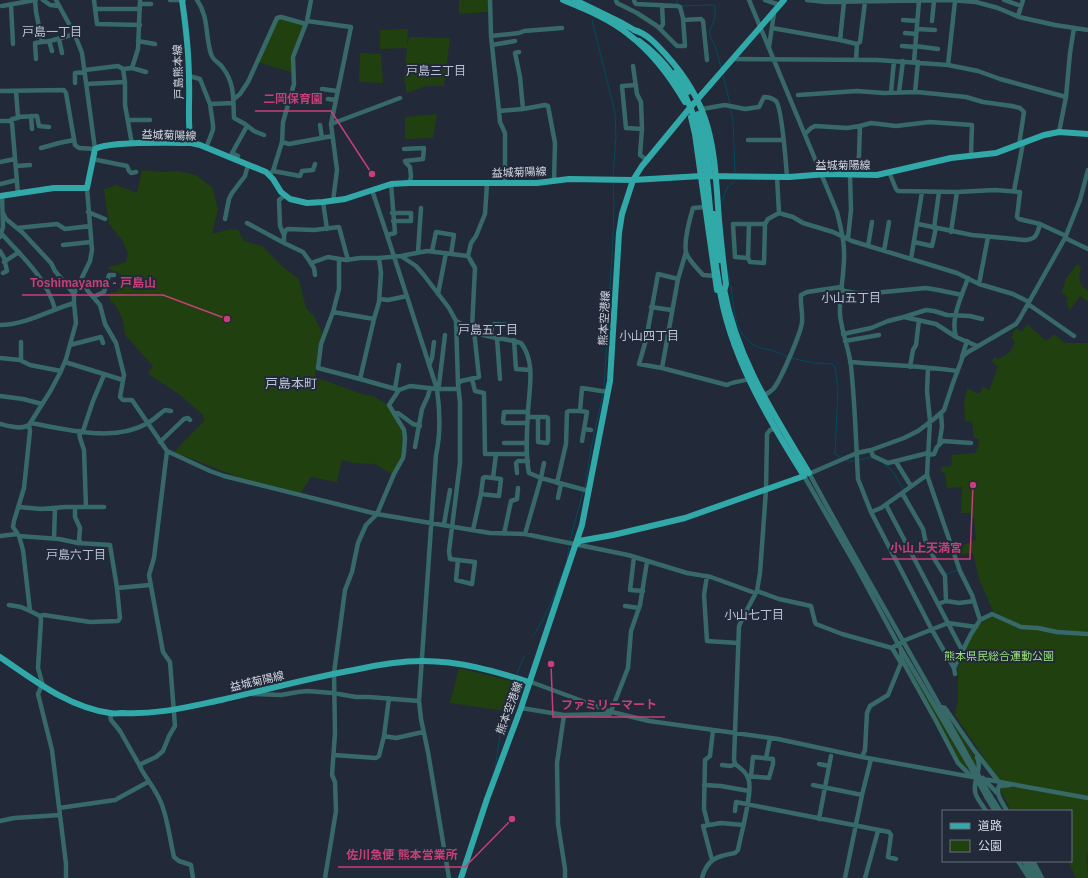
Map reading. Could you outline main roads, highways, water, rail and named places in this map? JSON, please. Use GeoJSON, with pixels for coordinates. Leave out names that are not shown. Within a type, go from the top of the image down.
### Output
{"type":"FeatureCollection","features":[{"type":"Feature","properties":{"kind":"main road","name":"戸島熊本線"},"geometry":{"type":"LineString","coordinates":[[182,0],[189,76],[188,128],[191,143]]}},
{"type":"Feature","properties":{"kind":"main road"},"geometry":{"type":"LineString","coordinates":[[563,0],[617,26],[632,32],[642,32],[660,48],[691,86],[707,121],[713,149],[726,284],[722,294]]}},
{"type":"Feature","properties":{"kind":"main road"},"geometry":{"type":"LineString","coordinates":[[575,0],[601,12],[641,39],[670,71],[690,103],[700,135],[708,188],[713,244],[721,284],[723,314],[733,343],[749,379],[806,475]]}},
{"type":"Feature","properties":{"kind":"main road","name":"熊本空港線"},"geometry":{"type":"LineString","coordinates":[[461,878],[487,799],[530,682],[582,526],[610,381],[619,233],[622,214],[633,180],[647,160],[689,109],[782,3]]}},
{"type":"Feature","properties":{"kind":"main road"},"geometry":{"type":"LineString","coordinates":[[632,32],[671,78],[689,109],[695,134],[706,207],[716,289],[722,294],[740,347],[761,397],[776,428],[806,475]]}},
{"type":"Feature","properties":{"kind":"main road","name":"益城菊陽線"},"geometry":{"type":"LineString","coordinates":[[1,196],[54,188],[87,188],[95,149],[102,146],[132,144],[191,143],[271,173],[284,196],[290,199],[299,202],[324,202],[333,201],[391,184],[409,182],[505,184],[604,179],[633,180],[701,176],[787,177],[821,174],[877,175],[951,158],[996,153],[1059,132],[1088,134]]}},
{"type":"Feature","properties":{"kind":"main road"},"geometry":{"type":"LineString","coordinates":[[576,546],[579,541],[613,535],[685,518],[806,475]]}},
{"type":"Feature","properties":{"kind":"main road","name":"益城菊陽線"},"geometry":{"type":"LineString","coordinates":[[0,657],[61,698],[79,705],[110,713],[145,714],[173,710],[249,694],[334,673],[400,662],[422,661],[468,665],[491,670],[530,682]]}},
{"type":"Feature","properties":{"kind":"waterway"},"geometry":{"type":"LineString","coordinates":[[677,0],[677,3],[681,6],[715,6],[715,18],[709,33],[716,49],[721,67]]}},
{"type":"Feature","properties":{"kind":"waterway"},"geometry":{"type":"LineString","coordinates":[[592,20],[615,113],[616,137],[613,176]]}},
{"type":"Feature","properties":{"kind":"waterway"},"geometry":{"type":"LineString","coordinates":[[723,75],[730,103]]}},
{"type":"Feature","properties":{"kind":"waterway"},"geometry":{"type":"LineString","coordinates":[[730,108],[733,120],[735,173]]}},
{"type":"Feature","properties":{"kind":"waterway"},"geometry":{"type":"LineString","coordinates":[[722,201],[727,188],[735,181]]}},
{"type":"Feature","properties":{"kind":"waterway"},"geometry":{"type":"LineString","coordinates":[[604,389],[613,237],[613,183]]}},
{"type":"Feature","properties":{"kind":"waterway"},"geometry":{"type":"LineString","coordinates":[[727,269],[730,282]]}},
{"type":"Feature","properties":{"kind":"waterway"},"geometry":{"type":"LineString","coordinates":[[731,286],[737,323],[745,338],[761,348],[788,357]]}},
{"type":"Feature","properties":{"kind":"waterway"},"geometry":{"type":"LineString","coordinates":[[791,358],[813,363],[832,364],[835,367],[838,389],[835,454],[840,457]]}},
{"type":"Feature","properties":{"kind":"waterway"},"geometry":{"type":"LineString","coordinates":[[585,487],[591,449],[603,394]]}},
{"type":"Feature","properties":{"kind":"waterway"},"geometry":{"type":"LineString","coordinates":[[859,460],[872,457]]}},
{"type":"Feature","properties":{"kind":"waterway"},"geometry":{"type":"LineString","coordinates":[[847,461],[855,461]]}},
{"type":"Feature","properties":{"kind":"waterway"},"geometry":{"type":"LineString","coordinates":[[883,463],[893,472],[904,490]]}},
{"type":"Feature","properties":{"kind":"waterway"},"geometry":{"type":"LineString","coordinates":[[570,540],[583,492]]}},
{"type":"Feature","properties":{"kind":"waterway"},"geometry":{"type":"LineString","coordinates":[[905,493],[910,503]]}},
{"type":"Feature","properties":{"kind":"waterway"},"geometry":{"type":"LineString","coordinates":[[567,561],[569,547]]}},
{"type":"Feature","properties":{"kind":"waterway"},"geometry":{"type":"LineString","coordinates":[[533,636],[548,610],[566,564]]}},
{"type":"Feature","properties":{"kind":"waterway"},"geometry":{"type":"LineString","coordinates":[[947,574],[957,570]]}},
{"type":"Feature","properties":{"kind":"waterway"},"geometry":{"type":"LineString","coordinates":[[517,674],[524,656]]}},
{"type":"Feature","properties":{"kind":"waterway"},"geometry":{"type":"LineString","coordinates":[[495,770],[501,728],[515,682]]}},
{"type":"Feature","properties":{"kind":"place","name":"二岡保育園"},"geometry":{"type":"Point","coordinates":[372,174]}},
{"type":"Feature","properties":{"kind":"place","name":"Toshimayama - 戸島山"},"geometry":{"type":"Point","coordinates":[227,319]}},
{"type":"Feature","properties":{"kind":"place","name":"小山上天満宮"},"geometry":{"type":"Point","coordinates":[973,485]}},
{"type":"Feature","properties":{"kind":"place","name":"ファミリーマート"},"geometry":{"type":"Point","coordinates":[551,664]}},
{"type":"Feature","properties":{"kind":"place","name":"佐川急便 熊本営業所"},"geometry":{"type":"Point","coordinates":[512,819]}},
{"type":"Feature","properties":{"kind":"district","name":"戸島一丁目"},"geometry":{"type":"Point","coordinates":[52,32]}},
{"type":"Feature","properties":{"kind":"district","name":"戸島三丁目"},"geometry":{"type":"Point","coordinates":[436,71]}},
{"type":"Feature","properties":{"kind":"district","name":"小山五丁目"},"geometry":{"type":"Point","coordinates":[851,298]}},
{"type":"Feature","properties":{"kind":"district","name":"戸島五丁目"},"geometry":{"type":"Point","coordinates":[488,330]}},
{"type":"Feature","properties":{"kind":"district","name":"小山四丁目"},"geometry":{"type":"Point","coordinates":[649,336]}},
{"type":"Feature","properties":{"kind":"district","name":"戸島本町"},"geometry":{"type":"Point","coordinates":[291,383]}},
{"type":"Feature","properties":{"kind":"district","name":"戸島六丁目"},"geometry":{"type":"Point","coordinates":[76,555]}},
{"type":"Feature","properties":{"kind":"district","name":"小山七丁目"},"geometry":{"type":"Point","coordinates":[754,615]}},
{"type":"Feature","properties":{"kind":"park label","name":"熊本県民総合運動公園"},"geometry":{"type":"Point","coordinates":[999,656]}}]}
